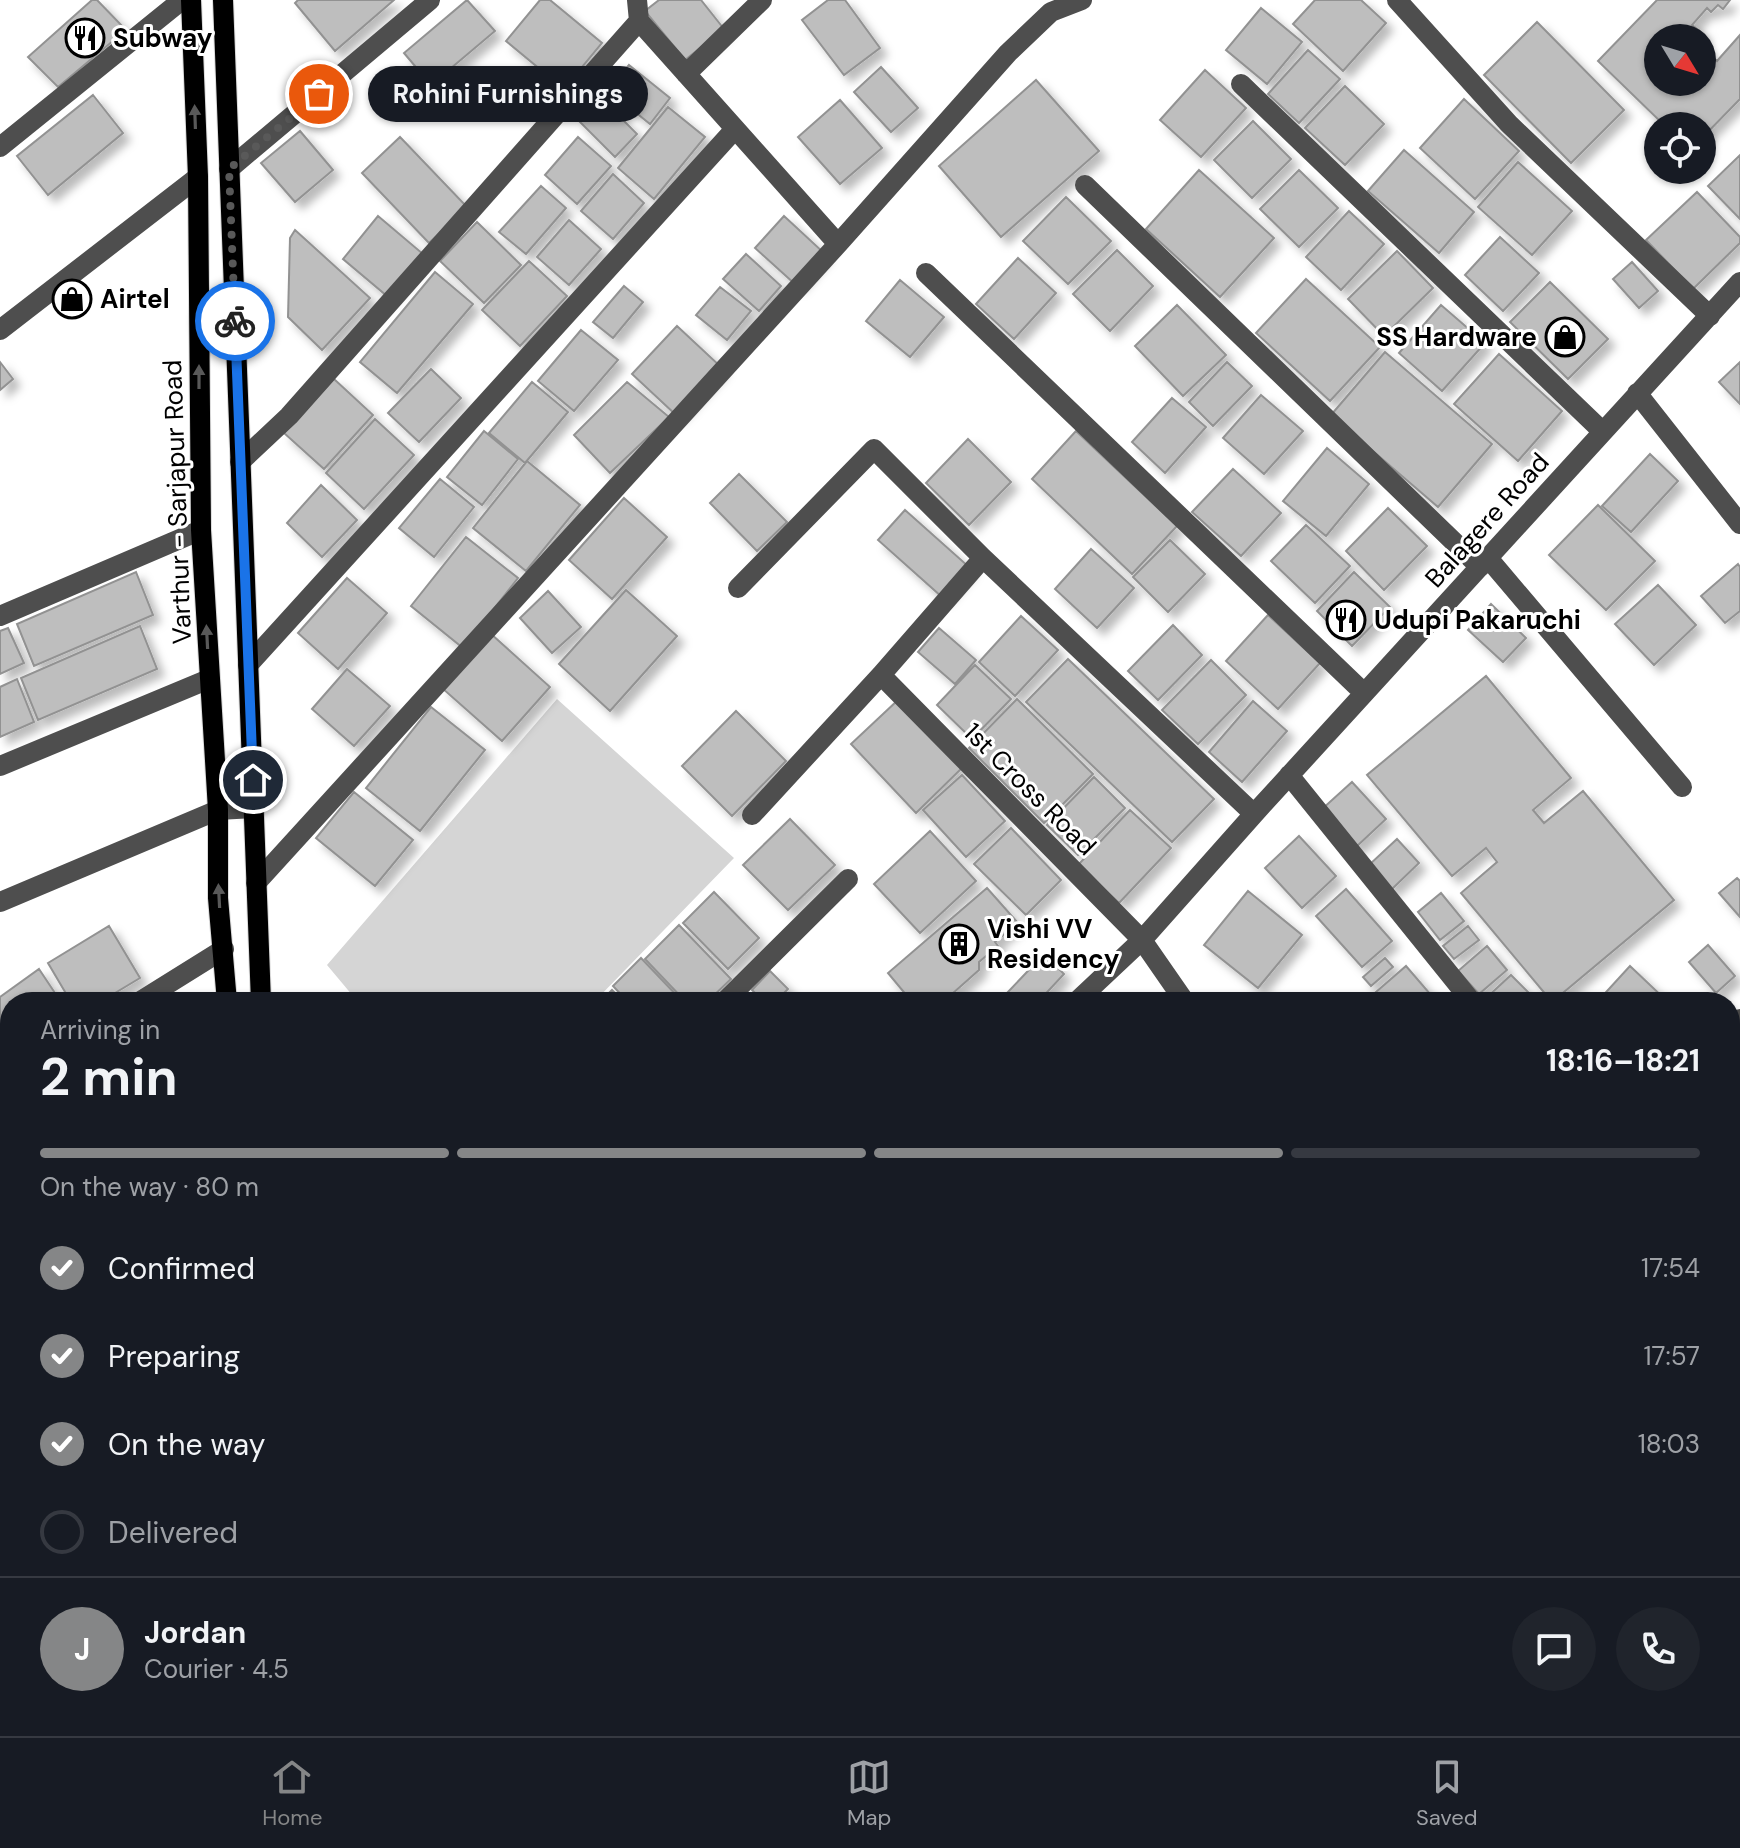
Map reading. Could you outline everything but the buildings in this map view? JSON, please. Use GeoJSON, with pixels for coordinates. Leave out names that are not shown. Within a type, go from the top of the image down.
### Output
{"type":"FeatureCollection","features":[{"type":"Feature","properties":{"kind":"main road","name":"Varthur - Sarjapur Road"},"geometry":{"type":"LineString","coordinates":[[191,0],[198,177],[201,530],[218,810],[218,898],[226,992]]}},
{"type":"Feature","properties":{"kind":"main road"},"geometry":{"type":"LineString","coordinates":[[223,0],[261,992]]}},
{"type":"Feature","properties":{"kind":"street"},"geometry":{"type":"LineString","coordinates":[[0,147],[182,0]]}},
{"type":"Feature","properties":{"kind":"street"},"geometry":{"type":"LineString","coordinates":[[229,169],[430,0]]}},
{"type":"Feature","properties":{"kind":"street"},"geometry":{"type":"LineString","coordinates":[[686,74],[762,0]]}},
{"type":"Feature","properties":{"kind":"street"},"geometry":{"type":"LineString","coordinates":[[256,883],[1008,53],[1051,12],[1082,0]]}},
{"type":"Feature","properties":{"kind":"street"},"geometry":{"type":"LineString","coordinates":[[1397,0],[1509,124],[1710,316]]}},
{"type":"Feature","properties":{"kind":"street"},"geometry":{"type":"LineString","coordinates":[[240,462],[289,416],[638,10],[686,74],[838,244]]}},
{"type":"Feature","properties":{"kind":"street"},"geometry":{"type":"LineString","coordinates":[[1241,84],[1602,431]]}},
{"type":"Feature","properties":{"kind":"street"},"geometry":{"type":"LineString","coordinates":[[248,665],[735,129]]}},
{"type":"Feature","properties":{"kind":"street"},"geometry":{"type":"LineString","coordinates":[[0,330],[198,177]]}},
{"type":"Feature","properties":{"kind":"street"},"geometry":{"type":"LineString","coordinates":[[1085,185],[1484,563],[1682,787]]}},
{"type":"Feature","properties":{"kind":"street"},"geometry":{"type":"LineString","coordinates":[[926,273],[1364,693]]}},
{"type":"Feature","properties":{"kind":"street","name":"Balagere Road"},"geometry":{"type":"LineString","coordinates":[[1087,992],[1142,940],[1602,431],[1738,288]]}},
{"type":"Feature","properties":{"kind":"street"},"geometry":{"type":"LineString","coordinates":[[1637,393],[1740,524]]}},
{"type":"Feature","properties":{"kind":"street"},"geometry":{"type":"LineString","coordinates":[[738,588],[874,449],[983,558],[1254,814]]}},
{"type":"Feature","properties":{"kind":"street"},"geometry":{"type":"LineString","coordinates":[[0,616],[201,530]]}},
{"type":"Feature","properties":{"kind":"street"},"geometry":{"type":"LineString","coordinates":[[752,815],[983,558]]}},
{"type":"Feature","properties":{"kind":"street","name":"1st Cross Road"},"geometry":{"type":"LineString","coordinates":[[881,675],[1142,940],[1178,992]]}},
{"type":"Feature","properties":{"kind":"street"},"geometry":{"type":"LineString","coordinates":[[0,766],[209,679]]}},
{"type":"Feature","properties":{"kind":"street"},"geometry":{"type":"LineString","coordinates":[[1289,775],[1464,992]]}},
{"type":"Feature","properties":{"kind":"street"},"geometry":{"type":"LineString","coordinates":[[0,902],[218,810],[254,808]]}},
{"type":"Feature","properties":{"kind":"street"},"geometry":{"type":"LineString","coordinates":[[734,992],[848,879]]}},
{"type":"Feature","properties":{"kind":"street"},"geometry":{"type":"LineString","coordinates":[[155,992],[224,949]]}},
{"type":"Feature","properties":{"kind":"shaded area"},"geometry":{"type":"Polygon","coordinates":[[[557,699],[734,858],[604,992],[350,992],[327,965],[557,699]]]}},
{"type":"Feature","properties":{"kind":"way so far"},"geometry":{"type":"LineString","coordinates":[[235,321],[229,169],[319,94]]}},
{"type":"Feature","properties":{"kind":"place","name":"Subway"},"geometry":{"type":"Point","coordinates":[85,38]}},
{"type":"Feature","properties":{"kind":"place","name":"Rohini Furnishings"},"geometry":{"type":"Point","coordinates":[319,94]}},
{"type":"Feature","properties":{"kind":"place","name":"Airtel"},"geometry":{"type":"Point","coordinates":[72,299]}},
{"type":"Feature","properties":{"kind":"place","name":"SS Hardware"},"geometry":{"type":"Point","coordinates":[1565,337]}},
{"type":"Feature","properties":{"kind":"place","name":"Udupi Pakaruchi"},"geometry":{"type":"Point","coordinates":[1346,620]}},
{"type":"Feature","properties":{"kind":"place","name":"Vishi VV Residency"},"geometry":{"type":"Point","coordinates":[959,944]}},
{"type":"Feature","properties":{"kind":"route"},"geometry":{"type":"LineString","coordinates":[[235,321],[253,780]]}}]}
